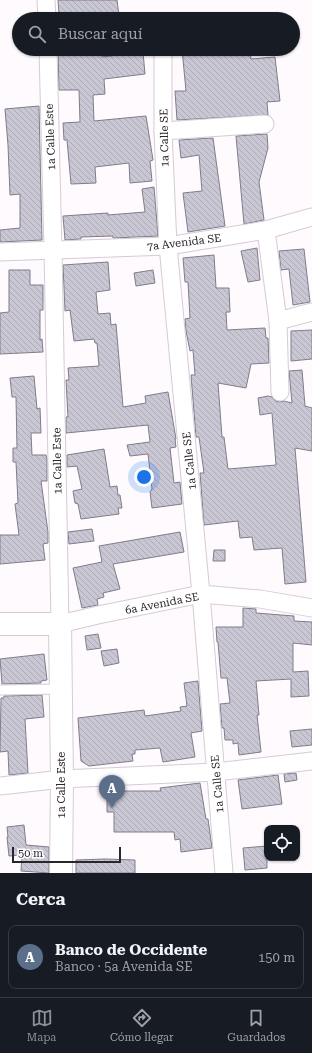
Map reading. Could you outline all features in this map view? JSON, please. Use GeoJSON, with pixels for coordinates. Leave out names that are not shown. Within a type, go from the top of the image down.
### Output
{"type":"FeatureCollection","features":[{"type":"Feature","properties":{"kind":"main road"},"geometry":{"type":"LineString","coordinates":[[0,624],[60,624]]}},
{"type":"Feature","properties":{"kind":"main road","name":"1a Calle Este"},"geometry":{"type":"LineString","coordinates":[[60,624],[62,779],[60,873]]}},
{"type":"Feature","properties":{"kind":"street"},"geometry":{"type":"LineString","coordinates":[[46,0],[47,12]]}},
{"type":"Feature","properties":{"kind":"street","name":"1a Calle Este"},"geometry":{"type":"LineString","coordinates":[[48,56],[60,624]]}},
{"type":"Feature","properties":{"kind":"street","name":"1a Calle SE"},"geometry":{"type":"LineString","coordinates":[[163,56],[163,131],[168,246],[202,594],[224,873]]}},
{"type":"Feature","properties":{"kind":"street"},"geometry":{"type":"LineString","coordinates":[[163,131],[265,124]]}},
{"type":"Feature","properties":{"kind":"street","name":"7a Avenida SE"},"geometry":{"type":"LineString","coordinates":[[0,252],[168,246],[266,230],[312,217]]}},
{"type":"Feature","properties":{"kind":"street"},"geometry":{"type":"LineString","coordinates":[[266,230],[278,321],[280,392]]}},
{"type":"Feature","properties":{"kind":"street"},"geometry":{"type":"LineString","coordinates":[[278,321],[312,312]]}},
{"type":"Feature","properties":{"kind":"street","name":"6a Avenida SE"},"geometry":{"type":"LineString","coordinates":[[60,624],[202,594],[260,599],[312,608]]}},
{"type":"Feature","properties":{"kind":"street"},"geometry":{"type":"LineString","coordinates":[[0,786],[62,779],[216,772],[312,761]]}},
{"type":"Feature","properties":{"kind":"lane"},"geometry":{"type":"LineString","coordinates":[[0,690],[61,689]]}},
{"type":"Feature","properties":{"kind":"building"},"geometry":{"type":"Polygon","coordinates":[[[58,0],[117,0],[118,12],[59,12],[58,0]]]}},
{"type":"Feature","properties":{"kind":"building"},"geometry":{"type":"Polygon","coordinates":[[[58,56],[143,56],[145,74],[104,79],[105,94],[93,95],[94,121],[146,116],[153,160],[150,161],[152,181],[130,183],[129,163],[95,167],[96,183],[71,184],[67,140],[64,140],[63,123],[80,122],[79,90],[59,90],[58,56]]]}},
{"type":"Feature","properties":{"kind":"building"},"geometry":{"type":"Polygon","coordinates":[[[183,56],[251,56],[251,59],[275,57],[280,101],[267,102],[268,115],[177,120],[175,91],[186,91],[183,56]]]}},
{"type":"Feature","properties":{"kind":"building"},"geometry":{"type":"Polygon","coordinates":[[[39,106],[42,240],[0,242],[0,230],[20,228],[20,194],[10,195],[5,109],[39,106]]]}},
{"type":"Feature","properties":{"kind":"building"},"geometry":{"type":"Polygon","coordinates":[[[267,134],[268,148],[259,182],[264,220],[244,224],[236,136],[267,134]]]}},
{"type":"Feature","properties":{"kind":"building"},"geometry":{"type":"Polygon","coordinates":[[[213,138],[225,226],[188,232],[183,193],[202,191],[199,155],[181,158],[179,140],[213,138]]]}},
{"type":"Feature","properties":{"kind":"building"},"geometry":{"type":"Polygon","coordinates":[[[154,187],[158,236],[113,238],[113,236],[81,237],[81,239],[65,240],[63,216],[145,212],[142,189],[154,187]]]}},
{"type":"Feature","properties":{"kind":"building"},"geometry":{"type":"Polygon","coordinates":[[[257,248],[260,280],[248,282],[241,251],[257,248]]]}},
{"type":"Feature","properties":{"kind":"building"},"geometry":{"type":"Polygon","coordinates":[[[304,249],[310,302],[293,305],[289,269],[281,270],[279,251],[304,249]]]}},
{"type":"Feature","properties":{"kind":"building"},"geometry":{"type":"Polygon","coordinates":[[[214,255],[216,288],[229,288],[230,312],[226,312],[227,330],[265,328],[266,338],[268,338],[269,363],[251,364],[246,388],[218,383],[222,437],[224,437],[228,469],[276,465],[272,413],[260,415],[258,398],[268,396],[272,397],[276,401],[292,403],[289,371],[302,370],[305,406],[312,408],[312,451],[295,448],[306,582],[285,584],[282,548],[254,550],[252,537],[240,538],[238,521],[204,525],[200,473],[204,473],[199,437],[196,437],[191,375],[195,375],[193,350],[190,351],[186,331],[185,319],[190,318],[188,282],[185,282],[183,258],[214,255]]]}},
{"type":"Feature","properties":{"kind":"building"},"geometry":{"type":"Polygon","coordinates":[[[108,262],[110,290],[96,292],[98,314],[110,313],[111,325],[116,324],[123,407],[146,403],[145,396],[168,392],[176,439],[176,447],[170,448],[174,483],[180,482],[182,504],[152,508],[150,492],[152,489],[148,454],[130,456],[127,445],[150,442],[148,425],[66,433],[66,417],[68,417],[66,380],[69,380],[68,368],[99,366],[97,343],[95,343],[94,339],[74,341],[70,310],[65,311],[63,265],[108,262]]]}},
{"type":"Feature","properties":{"kind":"building"},"geometry":{"type":"Polygon","coordinates":[[[9,270],[30,270],[30,285],[43,285],[43,310],[40,310],[40,340],[42,339],[43,352],[0,354],[0,313],[9,312],[9,270]]]}},
{"type":"Feature","properties":{"kind":"building"},"geometry":{"type":"Polygon","coordinates":[[[153,270],[155,283],[136,286],[134,273],[153,270]]]}},
{"type":"Feature","properties":{"kind":"building"},"geometry":{"type":"Polygon","coordinates":[[[312,330],[312,359],[291,361],[291,331],[312,330]]]}},
{"type":"Feature","properties":{"kind":"building"},"geometry":{"type":"Polygon","coordinates":[[[34,376],[37,409],[40,408],[41,433],[31,433],[32,455],[46,455],[47,459],[47,481],[41,481],[48,532],[48,543],[43,544],[45,560],[0,564],[0,535],[19,535],[15,504],[18,503],[16,462],[13,462],[13,448],[17,448],[16,397],[12,397],[10,378],[34,376]]]}},
{"type":"Feature","properties":{"kind":"building"},"geometry":{"type":"Polygon","coordinates":[[[104,449],[110,487],[117,486],[122,508],[118,508],[119,514],[81,519],[78,504],[75,503],[73,491],[82,489],[77,466],[67,467],[67,455],[104,449]]]}},
{"type":"Feature","properties":{"kind":"building"},"geometry":{"type":"Polygon","coordinates":[[[92,529],[94,541],[69,544],[68,532],[92,529]]]}},
{"type":"Feature","properties":{"kind":"building"},"geometry":{"type":"Polygon","coordinates":[[[180,532],[184,552],[113,564],[120,589],[103,593],[104,597],[97,599],[98,605],[82,608],[73,568],[102,562],[99,546],[180,532]]]}},
{"type":"Feature","properties":{"kind":"building"},"geometry":{"type":"Polygon","coordinates":[[[214,550],[225,550],[225,561],[213,561],[214,550]]]}},
{"type":"Feature","properties":{"kind":"building"},"geometry":{"type":"Polygon","coordinates":[[[243,608],[256,609],[256,613],[294,616],[294,621],[312,622],[312,645],[293,643],[293,672],[308,671],[309,696],[291,697],[291,679],[256,681],[259,715],[257,715],[261,752],[239,755],[238,743],[233,744],[233,740],[225,740],[224,728],[222,728],[220,704],[230,703],[227,678],[221,678],[216,627],[243,627],[243,608]]]}},
{"type":"Feature","properties":{"kind":"building"},"geometry":{"type":"Polygon","coordinates":[[[98,634],[101,648],[87,650],[85,636],[98,634]]]}},
{"type":"Feature","properties":{"kind":"building"},"geometry":{"type":"Polygon","coordinates":[[[117,649],[119,663],[104,666],[101,651],[117,649]]]}},
{"type":"Feature","properties":{"kind":"building"},"geometry":{"type":"Polygon","coordinates":[[[44,654],[47,680],[41,681],[41,683],[2,684],[0,659],[44,654]]]}},
{"type":"Feature","properties":{"kind":"building"},"geometry":{"type":"Polygon","coordinates":[[[198,681],[202,731],[191,733],[195,757],[163,762],[160,748],[135,750],[135,754],[132,754],[133,761],[89,766],[81,761],[78,718],[144,710],[145,716],[181,711],[180,707],[187,706],[184,683],[198,681]]]}},
{"type":"Feature","properties":{"kind":"building"},"geometry":{"type":"Polygon","coordinates":[[[42,695],[44,717],[25,719],[28,773],[9,775],[8,751],[0,752],[1,698],[4,698],[4,696],[42,695]]]}},
{"type":"Feature","properties":{"kind":"building"},"geometry":{"type":"Polygon","coordinates":[[[312,729],[312,745],[292,747],[290,731],[312,729]]]}},
{"type":"Feature","properties":{"kind":"building"},"geometry":{"type":"Polygon","coordinates":[[[296,773],[297,780],[285,782],[284,774],[296,773]]]}},
{"type":"Feature","properties":{"kind":"building"},"geometry":{"type":"Polygon","coordinates":[[[278,775],[282,804],[242,809],[238,780],[278,775]]]}},
{"type":"Feature","properties":{"kind":"building"},"geometry":{"type":"Polygon","coordinates":[[[200,783],[206,819],[208,819],[212,848],[181,852],[180,839],[175,840],[174,832],[114,832],[114,812],[107,812],[107,791],[161,791],[160,788],[200,783]]]}},
{"type":"Feature","properties":{"kind":"building"},"geometry":{"type":"Polygon","coordinates":[[[24,825],[26,845],[49,847],[49,873],[21,871],[22,855],[9,856],[7,827],[24,825]]]}},
{"type":"Feature","properties":{"kind":"building"},"geometry":{"type":"Polygon","coordinates":[[[264,846],[264,861],[267,861],[267,868],[245,870],[243,848],[264,846]]]}},
{"type":"Feature","properties":{"kind":"building"},"geometry":{"type":"Polygon","coordinates":[[[76,860],[135,860],[135,873],[76,873],[76,860]]]}},
{"type":"Feature","properties":{"kind":"place","name":"Banco de Occidente"},"geometry":{"type":"Point","coordinates":[112,808]}}]}
